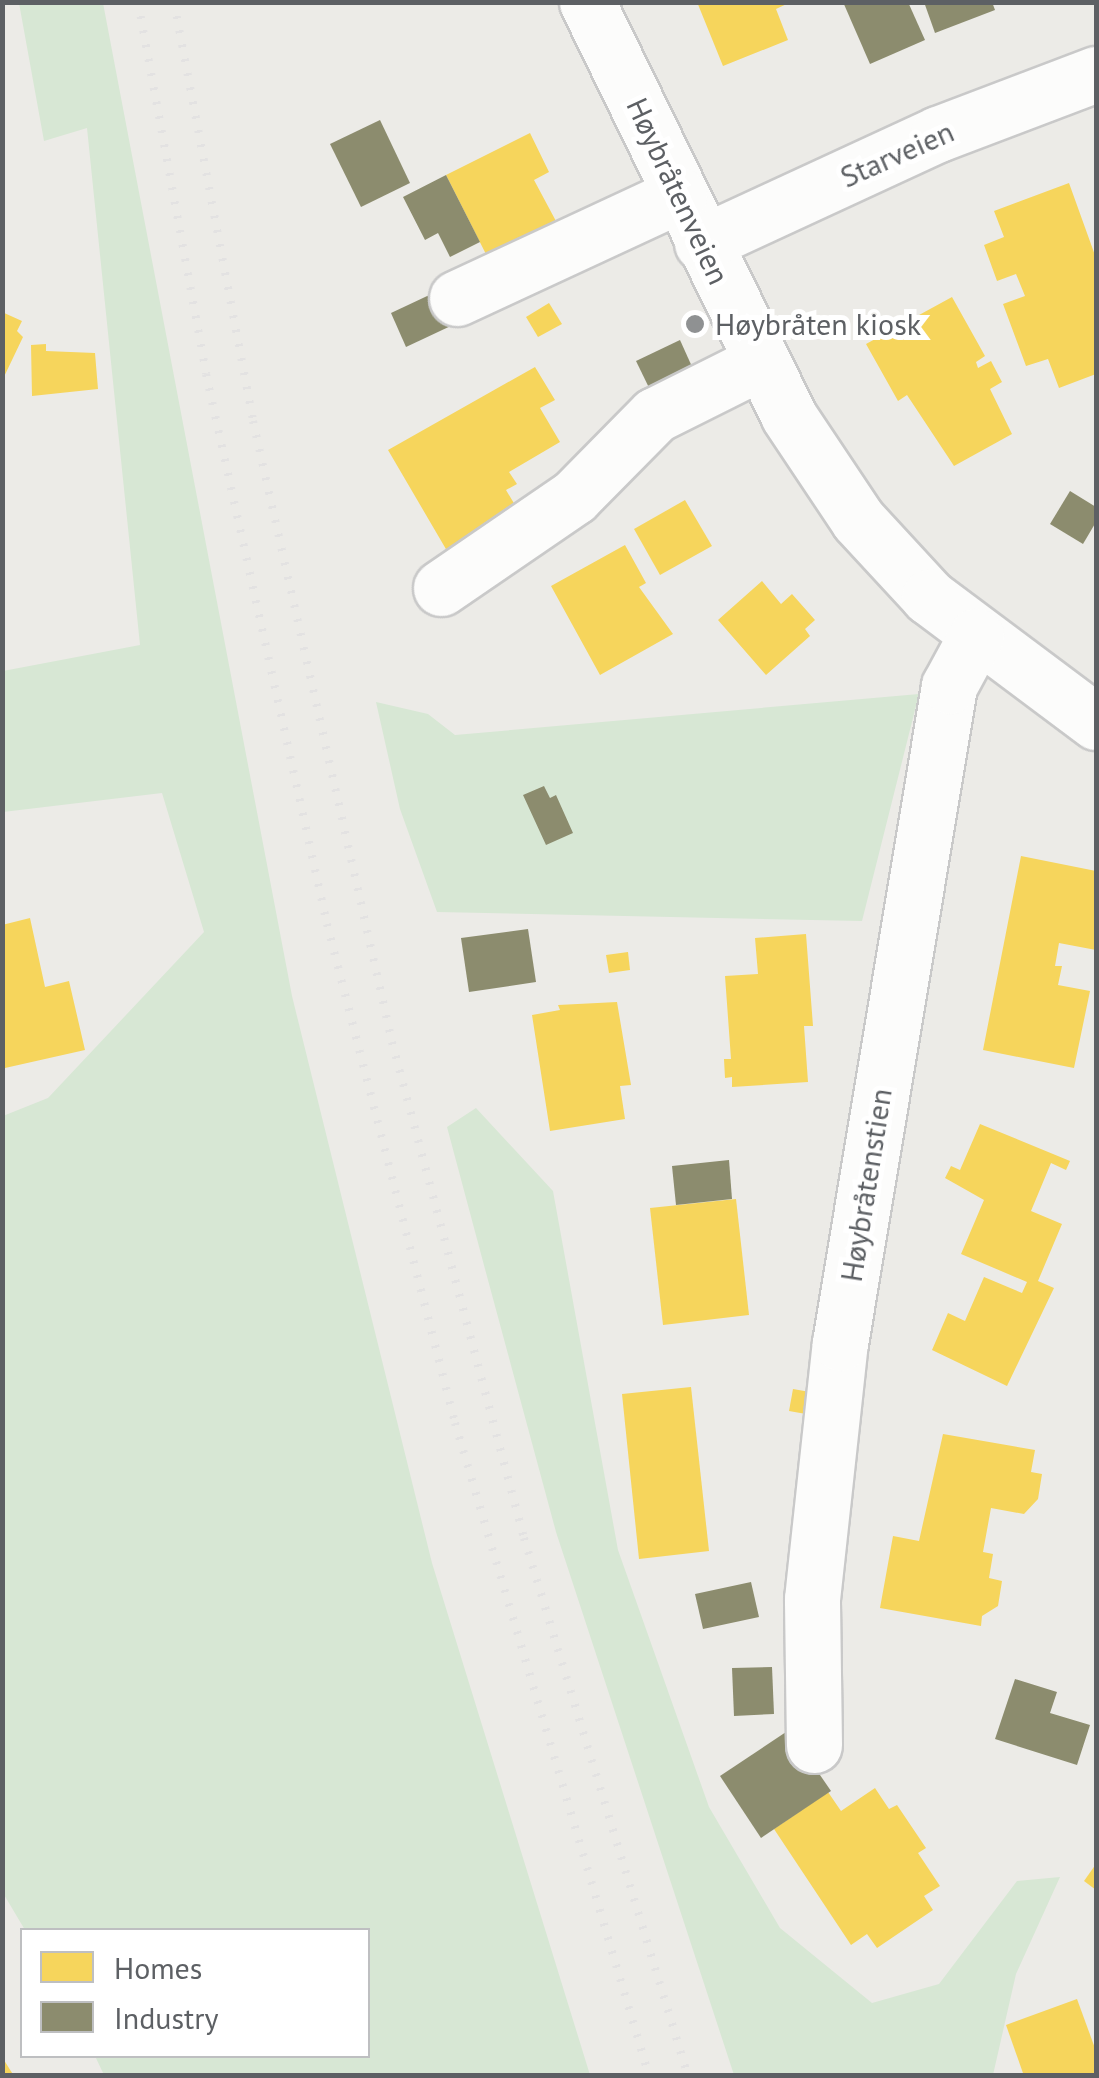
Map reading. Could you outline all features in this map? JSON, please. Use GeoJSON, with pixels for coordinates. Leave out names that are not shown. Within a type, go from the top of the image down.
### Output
{"type":"FeatureCollection","features":[{"type":"Feature","properties":{"kind":"street","name":"Høybråtenveien"},"geometry":{"type":"LineString","coordinates":[[587,2],[760,362],[858,520],[892,563],[976,636],[1096,722]]}},
{"type":"Feature","properties":{"kind":"street","name":"Starveien"},"geometry":{"type":"LineString","coordinates":[[702,243],[938,134],[1096,74]]}},
{"type":"Feature","properties":{"kind":"street"},"geometry":{"type":"LineString","coordinates":[[456,298],[679,195]]}},
{"type":"Feature","properties":{"kind":"street"},"geometry":{"type":"LineString","coordinates":[[441,588],[574,496],[655,415],[760,362]]}},
{"type":"Feature","properties":{"kind":"street","name":"Høybråtenstien"},"geometry":{"type":"LineString","coordinates":[[814,1744],[812,1599],[840,1342],[950,686],[976,636]]}},
{"type":"Feature","properties":{"kind":"green space"},"geometry":{"type":"Polygon","coordinates":[[[19,3],[103,3],[292,996],[432,1563],[590,2075],[104,2075],[96,2058],[370,2058],[370,1928],[24,1928],[3,1893],[3,1116],[48,1098],[204,932],[162,793],[3,812],[3,671],[140,645],[87,128],[44,141],[19,3]]]}},
{"type":"Feature","properties":{"kind":"green space"},"geometry":{"type":"Polygon","coordinates":[[[919,694],[862,921],[437,912],[400,809],[376,702],[428,714],[455,735],[919,694]]]}},
{"type":"Feature","properties":{"kind":"green space"},"geometry":{"type":"Polygon","coordinates":[[[476,1108],[553,1191],[618,1550],[709,1807],[780,1928],[872,2003],[939,1984],[1017,1881],[1060,1877],[1016,1974],[993,2075],[734,2075],[556,1532],[447,1127],[476,1108]]]}},
{"type":"Feature","properties":{"kind":"building: Homes"},"geometry":{"type":"Polygon","coordinates":[[[697,2],[791,2],[776,9],[788,40],[723,66],[697,2]]]}},
{"type":"Feature","properties":{"kind":"building: Homes"},"geometry":{"type":"Polygon","coordinates":[[[530,133],[549,172],[534,180],[557,223],[495,272],[446,175],[530,133]]]}},
{"type":"Feature","properties":{"kind":"building: Homes"},"geometry":{"type":"Polygon","coordinates":[[[1069,183],[1096,258],[1096,374],[1059,388],[1048,359],[1026,366],[1003,304],[1025,296],[1016,274],[997,281],[984,245],[1004,237],[994,211],[1069,183]]]}},
{"type":"Feature","properties":{"kind":"building: Homes"},"geometry":{"type":"Polygon","coordinates":[[[952,297],[985,356],[976,362],[978,368],[991,361],[1002,382],[990,389],[1012,434],[954,466],[907,395],[898,401],[866,344],[952,297]]]}},
{"type":"Feature","properties":{"kind":"building: Homes"},"geometry":{"type":"Polygon","coordinates":[[[549,303],[562,324],[538,337],[526,317],[549,303]]]}},
{"type":"Feature","properties":{"kind":"building: Homes"},"geometry":{"type":"Polygon","coordinates":[[[2,312],[22,321],[17,331],[23,337],[2,381],[2,312]]]}},
{"type":"Feature","properties":{"kind":"building: Homes"},"geometry":{"type":"Polygon","coordinates":[[[46,344],[46,351],[95,353],[98,389],[32,396],[31,345],[46,344]]]}},
{"type":"Feature","properties":{"kind":"building: Homes"},"geometry":{"type":"Polygon","coordinates":[[[535,367],[555,400],[540,408],[560,442],[509,472],[517,484],[506,490],[521,515],[450,556],[388,450],[535,367]]]}},
{"type":"Feature","properties":{"kind":"building: Homes"},"geometry":{"type":"Polygon","coordinates":[[[685,500],[712,546],[660,575],[634,529],[685,500]]]}},
{"type":"Feature","properties":{"kind":"building: Homes"},"geometry":{"type":"Polygon","coordinates":[[[625,545],[646,583],[639,587],[673,634],[600,675],[551,586],[625,545]]]}},
{"type":"Feature","properties":{"kind":"building: Homes"},"geometry":{"type":"Polygon","coordinates":[[[762,581],[781,604],[792,594],[815,620],[805,629],[810,636],[766,675],[718,620],[762,581]]]}},
{"type":"Feature","properties":{"kind":"building: Homes"},"geometry":{"type":"Polygon","coordinates":[[[1021,856],[1096,871],[1096,950],[1059,943],[1055,966],[1062,966],[1058,985],[1090,991],[1074,1068],[983,1050],[1021,856]]]}},
{"type":"Feature","properties":{"kind":"building: Homes"},"geometry":{"type":"Polygon","coordinates":[[[30,918],[45,987],[69,981],[85,1050],[5,1068],[2,925],[30,918]]]}},
{"type":"Feature","properties":{"kind":"building: Homes"},"geometry":{"type":"Polygon","coordinates":[[[806,934],[813,1026],[804,1026],[808,1082],[732,1087],[732,1077],[725,1078],[724,1059],[731,1059],[725,976],[758,974],[755,938],[806,934]]]}},
{"type":"Feature","properties":{"kind":"building: Homes"},"geometry":{"type":"Polygon","coordinates":[[[628,952],[630,970],[609,973],[606,955],[628,952]]]}},
{"type":"Feature","properties":{"kind":"building: Homes"},"geometry":{"type":"Polygon","coordinates":[[[617,1002],[631,1085],[620,1086],[625,1119],[550,1131],[532,1015],[560,1010],[558,1005],[617,1002]]]}},
{"type":"Feature","properties":{"kind":"building: Homes"},"geometry":{"type":"Polygon","coordinates":[[[980,1124],[1070,1161],[1066,1170],[1051,1163],[1031,1211],[1062,1224],[1038,1281],[1054,1288],[1007,1386],[932,1350],[948,1313],[965,1321],[984,1277],[1022,1293],[1027,1282],[961,1254],[984,1200],[945,1178],[951,1166],[960,1170],[980,1124]]]}},
{"type":"Feature","properties":{"kind":"building: Homes"},"geometry":{"type":"Polygon","coordinates":[[[736,1199],[749,1315],[663,1325],[650,1208],[736,1199]]]}},
{"type":"Feature","properties":{"kind":"building: Homes"},"geometry":{"type":"Polygon","coordinates":[[[691,1387],[709,1551],[639,1559],[622,1394],[691,1387]]]}},
{"type":"Feature","properties":{"kind":"building: Homes"},"geometry":{"type":"Polygon","coordinates":[[[793,1389],[810,1392],[806,1414],[789,1411],[793,1389]]]}},
{"type":"Feature","properties":{"kind":"building: Homes"},"geometry":{"type":"Polygon","coordinates":[[[943,1434],[1035,1450],[1031,1472],[1042,1474],[1038,1499],[1024,1514],[991,1508],[983,1552],[993,1554],[989,1578],[1002,1581],[998,1606],[982,1616],[981,1626],[880,1608],[893,1536],[919,1541],[943,1434]]]}},
{"type":"Feature","properties":{"kind":"building: Homes"},"geometry":{"type":"Polygon","coordinates":[[[875,1788],[889,1809],[897,1805],[926,1848],[918,1853],[940,1886],[924,1896],[933,1910],[877,1948],[867,1934],[851,1945],[774,1829],[828,1792],[841,1811],[875,1788]]]}},
{"type":"Feature","properties":{"kind":"building: Homes"},"geometry":{"type":"Polygon","coordinates":[[[1096,1864],[1096,1890],[1084,1881],[1096,1864]]]}},
{"type":"Feature","properties":{"kind":"building: Homes"},"geometry":{"type":"Polygon","coordinates":[[[1077,1999],[1096,2051],[1096,2076],[1024,2076],[1006,2025],[1077,1999]]]}},
{"type":"Feature","properties":{"kind":"building: Homes"},"geometry":{"type":"Polygon","coordinates":[[[2,2057],[14,2076],[2,2076],[2,2057]]]}},
{"type":"Feature","properties":{"kind":"building: Industry"},"geometry":{"type":"Polygon","coordinates":[[[843,2],[908,2],[925,40],[870,64],[843,2]]]}},
{"type":"Feature","properties":{"kind":"building: Industry"},"geometry":{"type":"Polygon","coordinates":[[[924,2],[992,2],[995,10],[935,33],[924,2]]]}},
{"type":"Feature","properties":{"kind":"building: Industry"},"geometry":{"type":"Polygon","coordinates":[[[380,120],[410,183],[361,207],[330,144],[380,120]]]}},
{"type":"Feature","properties":{"kind":"building: Industry"},"geometry":{"type":"Polygon","coordinates":[[[446,175],[480,242],[450,257],[438,233],[425,240],[403,197],[446,175]]]}},
{"type":"Feature","properties":{"kind":"building: Industry"},"geometry":{"type":"Polygon","coordinates":[[[440,290],[455,324],[406,347],[391,313],[440,290]]]}},
{"type":"Feature","properties":{"kind":"building: Industry"},"geometry":{"type":"Polygon","coordinates":[[[680,340],[698,380],[655,400],[636,361],[680,340]]]}},
{"type":"Feature","properties":{"kind":"building: Industry"},"geometry":{"type":"Polygon","coordinates":[[[1070,491],[1096,507],[1096,522],[1083,544],[1050,524],[1070,491]]]}},
{"type":"Feature","properties":{"kind":"building: Industry"},"geometry":{"type":"Polygon","coordinates":[[[544,786],[550,798],[556,795],[573,833],[546,845],[523,795],[544,786]]]}},
{"type":"Feature","properties":{"kind":"building: Industry"},"geometry":{"type":"Polygon","coordinates":[[[528,929],[536,982],[469,992],[461,938],[528,929]]]}},
{"type":"Feature","properties":{"kind":"building: Industry"},"geometry":{"type":"Polygon","coordinates":[[[729,1160],[732,1199],[676,1205],[672,1166],[729,1160]]]}},
{"type":"Feature","properties":{"kind":"building: Industry"},"geometry":{"type":"Polygon","coordinates":[[[751,1582],[759,1617],[703,1629],[695,1594],[751,1582]]]}},
{"type":"Feature","properties":{"kind":"building: Industry"},"geometry":{"type":"Polygon","coordinates":[[[772,1667],[774,1714],[734,1716],[732,1668],[772,1667]]]}},
{"type":"Feature","properties":{"kind":"building: Industry"},"geometry":{"type":"Polygon","coordinates":[[[1015,1679],[1057,1692],[1050,1713],[1090,1725],[1077,1765],[995,1739],[1015,1679]]]}},
{"type":"Feature","properties":{"kind":"building: Industry"},"geometry":{"type":"Polygon","coordinates":[[[789,1730],[831,1791],[761,1838],[720,1776],[789,1730]]]}},
{"type":"Feature","properties":{"kind":"railway"},"geometry":{"type":"LineString","coordinates":[[138,2],[206,374],[327,924],[455,1423],[649,2076]]}},
{"type":"Feature","properties":{"kind":"railway"},"geometry":{"type":"LineString","coordinates":[[174,2],[253,421],[392,1042],[524,1538],[688,2076]]}},
{"type":"Feature","properties":{"kind":"place","name":"Høybråten kiosk"},"geometry":{"type":"Point","coordinates":[695,324]}}]}
